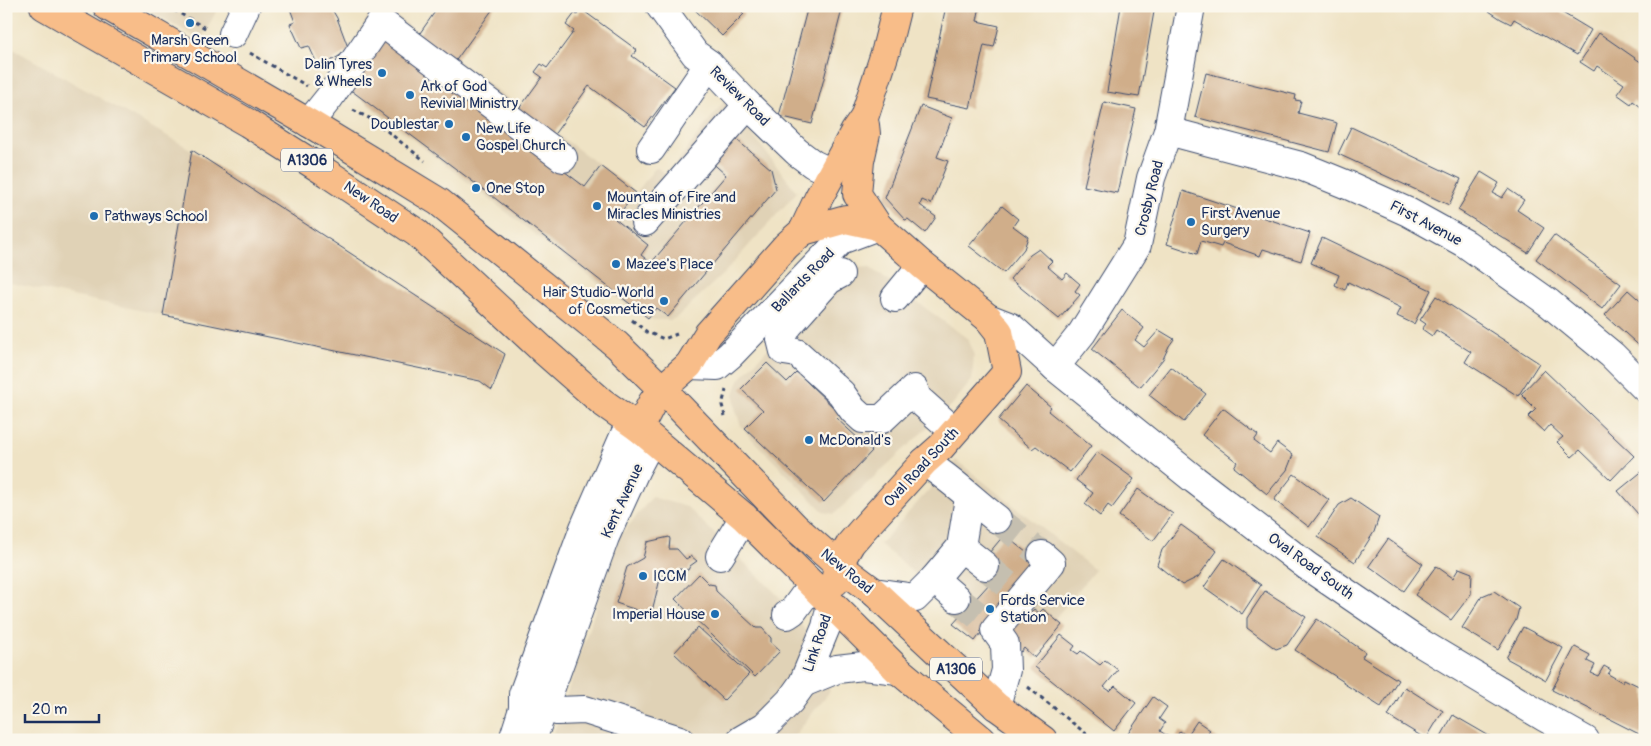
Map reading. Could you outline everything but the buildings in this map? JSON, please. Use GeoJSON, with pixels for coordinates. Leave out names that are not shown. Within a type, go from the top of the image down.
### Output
{"type":"FeatureCollection","features":[{"type":"Feature","properties":{"kind":"main road","name":"New Road"},"geometry":{"type":"LineString","coordinates":[[44,6],[248,123],[327,173],[417,234],[602,402],[639,428],[744,517],[898,670],[982,740]]}},
{"type":"Feature","properties":{"kind":"main road","name":"New Road"},"geometry":{"type":"LineString","coordinates":[[107,6],[309,123],[439,202],[617,345],[795,527],[838,565],[874,592],[996,706],[1043,740]]}},
{"type":"Feature","properties":{"kind":"main road"},"geometry":{"type":"LineString","coordinates":[[639,428],[652,403],[662,389],[689,365],[708,334],[786,246],[803,231],[832,173],[864,118],[897,6]]}},
{"type":"Feature","properties":{"kind":"main road"},"geometry":{"type":"LineString","coordinates":[[864,118],[866,134],[860,162],[857,194],[878,226]]}},
{"type":"Feature","properties":{"kind":"main road"},"geometry":{"type":"LineString","coordinates":[[803,231],[846,220],[878,226]]}},
{"type":"Feature","properties":{"kind":"main road","name":"Oval Road South"},"geometry":{"type":"LineString","coordinates":[[821,594],[851,543],[924,462],[941,447],[1007,372],[999,332],[988,318],[922,265],[878,226]]}},
{"type":"Feature","properties":{"kind":"street"},"geometry":{"type":"LineString","coordinates":[[234,34],[246,6]]}},
{"type":"Feature","properties":{"kind":"street","name":"Review Road"},"geometry":{"type":"LineString","coordinates":[[660,6],[695,54],[709,64],[797,152],[813,164],[832,173]]}},
{"type":"Feature","properties":{"kind":"street","name":"Crosby Road"},"geometry":{"type":"LineString","coordinates":[[1054,367],[1082,333],[1137,245],[1151,178],[1168,131],[1191,6]]}},
{"type":"Feature","properties":{"kind":"street"},"geometry":{"type":"LineString","coordinates":[[309,123],[329,98],[381,22],[563,158]]}},
{"type":"Feature","properties":{"kind":"street"},"geometry":{"type":"LineString","coordinates":[[651,149],[709,64]]}},
{"type":"Feature","properties":{"kind":"street"},"geometry":{"type":"LineString","coordinates":[[645,222],[748,105]]}},
{"type":"Feature","properties":{"kind":"street","name":"First Avenue"},"geometry":{"type":"LineString","coordinates":[[1168,131],[1301,166],[1408,212],[1466,244],[1549,303],[1612,355],[1645,388]]}},
{"type":"Feature","properties":{"kind":"street","name":"Ballards Road"},"geometry":{"type":"LineString","coordinates":[[689,365],[717,366],[730,355],[841,240],[878,226]]}},
{"type":"Feature","properties":{"kind":"street"},"geometry":{"type":"LineString","coordinates":[[895,298],[922,265]]}},
{"type":"Feature","properties":{"kind":"street"},"geometry":{"type":"LineString","coordinates":[[837,276],[839,290],[805,333],[781,339],[784,351],[797,353],[841,393],[853,410],[863,419],[882,419],[914,389],[917,398],[954,431]]}},
{"type":"Feature","properties":{"kind":"street","name":"Oval Road South"},"geometry":{"type":"LineString","coordinates":[[988,318],[1011,327],[1054,367],[1195,480],[1307,566],[1414,639],[1585,740]]}},
{"type":"Feature","properties":{"kind":"street","name":"Oval Road South"},"geometry":{"type":"LineString","coordinates":[[1007,372],[1025,360],[1054,367]]}},
{"type":"Feature","properties":{"kind":"street","name":"Kent Avenue"},"geometry":{"type":"LineString","coordinates":[[513,740],[523,709],[530,696],[584,528],[625,434],[639,428]]}},
{"type":"Feature","properties":{"kind":"street"},"geometry":{"type":"LineString","coordinates":[[924,462],[944,474],[969,498],[996,519]]}},
{"type":"Feature","properties":{"kind":"street"},"geometry":{"type":"LineString","coordinates":[[874,592],[915,598],[934,579],[961,546],[969,498]]}},
{"type":"Feature","properties":{"kind":"street"},"geometry":{"type":"LineString","coordinates":[[720,556],[744,517]]}},
{"type":"Feature","properties":{"kind":"street"},"geometry":{"type":"LineString","coordinates":[[961,546],[985,566]]}},
{"type":"Feature","properties":{"kind":"street"},"geometry":{"type":"LineString","coordinates":[[996,706],[1006,670],[1005,644],[988,624],[1051,562],[1042,555]]}},
{"type":"Feature","properties":{"kind":"street"},"geometry":{"type":"LineString","coordinates":[[934,579],[956,598]]}},
{"type":"Feature","properties":{"kind":"street"},"geometry":{"type":"LineString","coordinates":[[787,615],[821,594]]}},
{"type":"Feature","properties":{"kind":"street","name":"Link Road"},"geometry":{"type":"LineString","coordinates":[[741,740],[765,726],[790,701],[803,683],[826,627],[821,594]]}},
{"type":"Feature","properties":{"kind":"street","name":"Link Road"},"geometry":{"type":"LineString","coordinates":[[803,683],[837,669],[863,666],[898,670]]}},
{"type":"Feature","properties":{"kind":"street","name":"Kent Avenue"},"geometry":{"type":"LineString","coordinates":[[498,740],[509,706],[530,696]]}},
{"type":"Feature","properties":{"kind":"street","name":"Kent Avenue"},"geometry":{"type":"LineString","coordinates":[[530,696],[532,740]]}},
{"type":"Feature","properties":{"kind":"street"},"geometry":{"type":"LineString","coordinates":[[530,696],[557,711],[585,710],[680,740]]}},
{"type":"Feature","properties":{"kind":"path"},"geometry":{"type":"LineString","coordinates":[[1024,684],[1094,740]]}},
{"type":"Feature","properties":{"kind":"shaded area","name":"Marsh Green Primary School"},"geometry":{"type":"Polygon","coordinates":[[[141,6],[219,6],[201,40],[141,6]]]}},
{"type":"Feature","properties":{"kind":"shaded area"},"geometry":{"type":"Polygon","coordinates":[[[373,6],[382,6],[636,193],[656,167],[667,175],[725,100],[797,192],[725,272],[677,317],[671,320],[653,320],[638,314],[337,81],[373,6]]]}},
{"type":"Feature","properties":{"kind":"shaded area","name":"Pathways School"},"geometry":{"type":"Polygon","coordinates":[[[6,45],[192,150],[163,315],[6,282],[6,45]]]}},
{"type":"Feature","properties":{"kind":"shaded area"},"geometry":{"type":"Polygon","coordinates":[[[869,267],[968,339],[974,353],[972,380],[952,405],[834,514],[824,512],[747,434],[741,426],[735,408],[734,394],[739,380],[835,276],[845,269],[869,267]]]}},
{"type":"Feature","properties":{"kind":"shaded area"},"geometry":{"type":"Polygon","coordinates":[[[956,460],[1095,570],[1019,662],[880,544],[956,460]]]}},
{"type":"Feature","properties":{"kind":"shaded area"},"geometry":{"type":"Polygon","coordinates":[[[652,497],[687,507],[790,607],[818,651],[830,691],[791,740],[557,740],[552,738],[620,536],[652,497]]]}},
{"type":"Feature","properties":{"kind":"tunnel"},"geometry":{"type":"LineString","coordinates":[[997,519],[1042,555]]}},
{"type":"Feature","properties":{"kind":"tunnel"},"geometry":{"type":"LineString","coordinates":[[985,566],[1013,589]]}},
{"type":"Feature","properties":{"kind":"tunnel"},"geometry":{"type":"LineString","coordinates":[[956,598],[981,618]]}},
{"type":"Feature","properties":{"kind":"place","name":"Marsh Green Primary School"},"geometry":{"type":"Point","coordinates":[190,23]}},
{"type":"Feature","properties":{"kind":"place","name":"Dalin Tyres & Wheels"},"geometry":{"type":"Point","coordinates":[382,73]}},
{"type":"Feature","properties":{"kind":"place","name":"Ark of God Revivial Ministry"},"geometry":{"type":"Point","coordinates":[410,95]}},
{"type":"Feature","properties":{"kind":"place","name":"Doublestar"},"geometry":{"type":"Point","coordinates":[449,124]}},
{"type":"Feature","properties":{"kind":"place","name":"New Life Gospel Church"},"geometry":{"type":"Point","coordinates":[466,137]}},
{"type":"Feature","properties":{"kind":"place","name":"One Stop"},"geometry":{"type":"Point","coordinates":[476,188]}},
{"type":"Feature","properties":{"kind":"place","name":"Mountain of Fire and Miracles Ministries"},"geometry":{"type":"Point","coordinates":[597,206]}},
{"type":"Feature","properties":{"kind":"place","name":"Pathways School"},"geometry":{"type":"Point","coordinates":[94,216]}},
{"type":"Feature","properties":{"kind":"place","name":"First Avenue Surgery"},"geometry":{"type":"Point","coordinates":[1191,222]}},
{"type":"Feature","properties":{"kind":"place","name":"Mazee's Place"},"geometry":{"type":"Point","coordinates":[616,264]}},
{"type":"Feature","properties":{"kind":"place","name":"Hair Studio-World of Cosmetics"},"geometry":{"type":"Point","coordinates":[664,301]}},
{"type":"Feature","properties":{"kind":"place","name":"McDonald's"},"geometry":{"type":"Point","coordinates":[809,440]}},
{"type":"Feature","properties":{"kind":"place","name":"ICCM"},"geometry":{"type":"Point","coordinates":[643,576]}},
{"type":"Feature","properties":{"kind":"place","name":"Fords Service Station"},"geometry":{"type":"Point","coordinates":[990,609]}},
{"type":"Feature","properties":{"kind":"place","name":"Imperial House"},"geometry":{"type":"Point","coordinates":[715,614]}}]}
